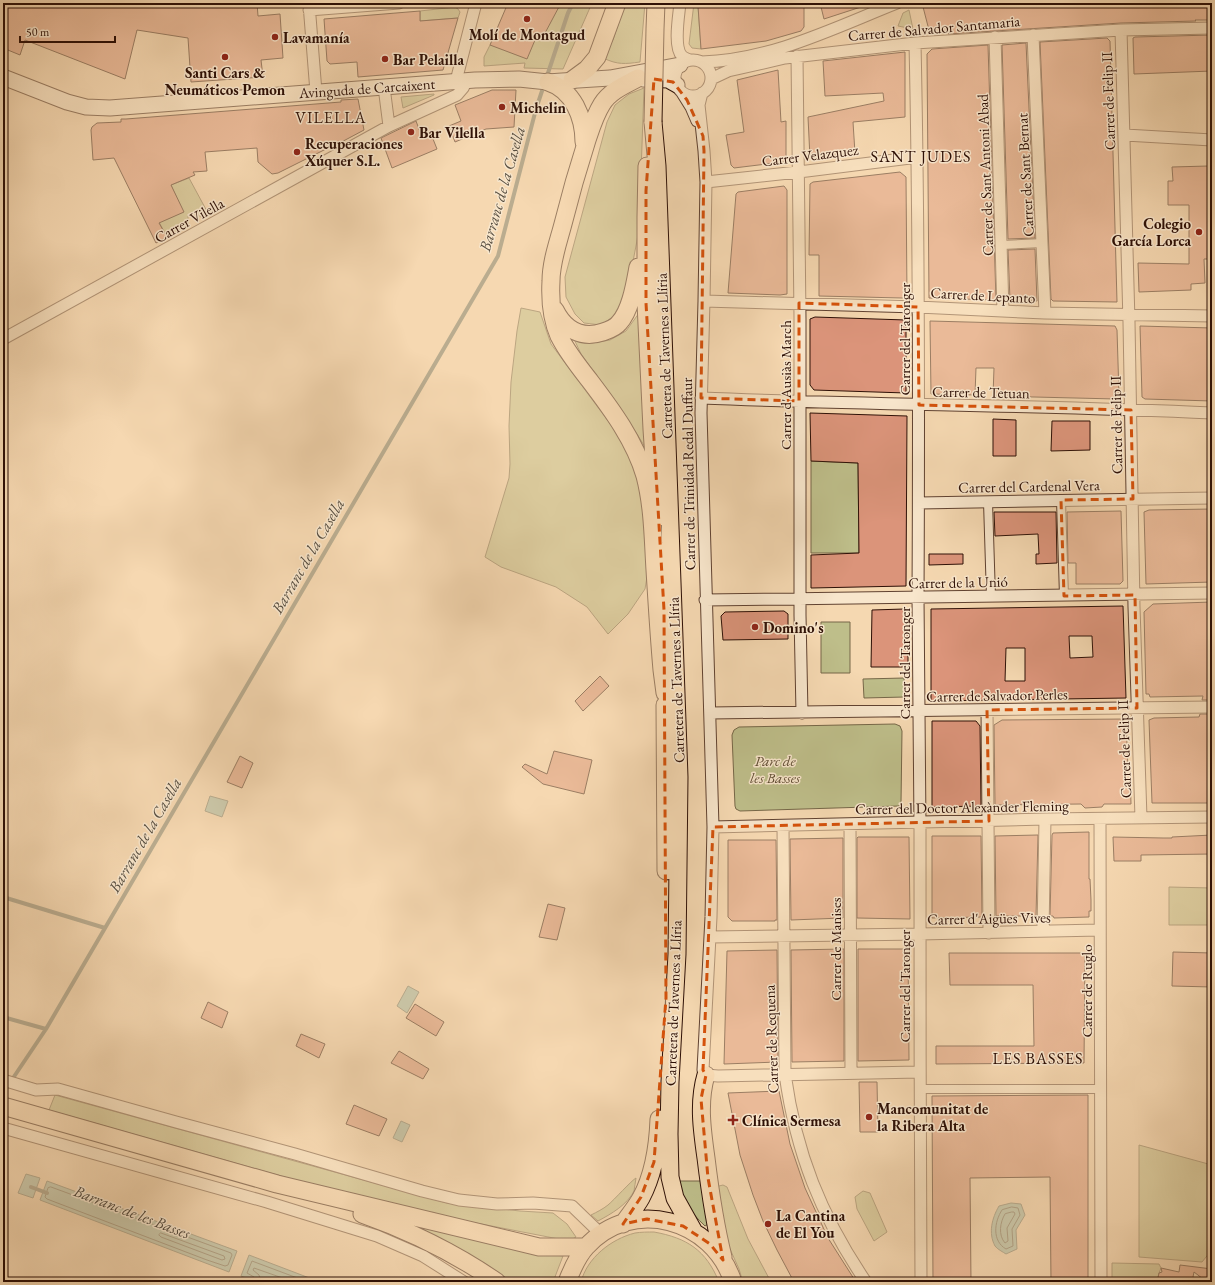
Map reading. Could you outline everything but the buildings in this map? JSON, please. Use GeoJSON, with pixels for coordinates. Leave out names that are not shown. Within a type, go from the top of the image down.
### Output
{"type":"FeatureCollection","features":[{"type":"Feature","properties":{"kind":"main road"},"geometry":{"type":"LineString","coordinates":[[617,3],[597,57],[587,69],[561,83],[570,96],[582,123],[584,142],[554,261],[551,281],[552,304],[554,319],[559,336],[570,354],[608,404],[634,448],[644,475],[650,497],[652,517],[662,670],[665,692]]}},
{"type":"Feature","properties":{"kind":"main road","name":"Carretera de Tavernes a Llíria"},"geometry":{"type":"LineString","coordinates":[[656,3],[653,122],[658,180],[679,777],[676,954],[670,1082],[670,1177],[675,1198],[694,1232]]}},
{"type":"Feature","properties":{"kind":"main road"},"geometry":{"type":"LineString","coordinates":[[610,78],[685,62]]}},
{"type":"Feature","properties":{"kind":"main road"},"geometry":{"type":"LineString","coordinates":[[3,71],[26,86]]}},
{"type":"Feature","properties":{"kind":"main road"},"geometry":{"type":"LineString","coordinates":[[3,77],[26,86]]}},
{"type":"Feature","properties":{"kind":"main road","name":"Avinguda de Carcaixent"},"geometry":{"type":"LineString","coordinates":[[26,86],[67,102],[86,107],[126,107],[461,81],[520,79],[561,83],[610,78]]}},
{"type":"Feature","properties":{"kind":"main road"},"geometry":{"type":"LineString","coordinates":[[610,78],[668,80],[678,87]]}},
{"type":"Feature","properties":{"kind":"main road"},"geometry":{"type":"LineString","coordinates":[[580,162],[593,124],[602,104],[612,93],[638,78]]}},
{"type":"Feature","properties":{"kind":"main road","name":"Carretera de Tavernes a Llíria"},"geometry":{"type":"LineString","coordinates":[[623,1224],[641,1198],[651,1176],[658,1132],[667,956],[663,602],[648,367],[646,303],[647,166],[653,122]]}},
{"type":"Feature","properties":{"kind":"main road"},"geometry":{"type":"LineString","coordinates":[[552,304],[558,316],[565,324],[573,330],[585,335],[596,334],[608,330],[620,322],[628,307],[635,285],[646,217]]}},
{"type":"Feature","properties":{"kind":"main road"},"geometry":{"type":"LineString","coordinates":[[706,1075],[702,1088],[701,1099],[702,1129],[708,1178],[723,1260]]}},
{"type":"Feature","properties":{"kind":"main road"},"geometry":{"type":"LineString","coordinates":[[3,1106],[277,1184],[539,1247],[586,1247]]}},
{"type":"Feature","properties":{"kind":"main road"},"geometry":{"type":"LineString","coordinates":[[277,1184],[395,1226],[469,1263],[497,1282]]}},
{"type":"Feature","properties":{"kind":"main road"},"geometry":{"type":"LineString","coordinates":[[567,1282],[572,1267],[586,1247],[601,1234],[623,1224],[647,1219],[672,1222],[694,1232],[710,1244],[723,1260],[733,1282]]}},
{"type":"Feature","properties":{"kind":"street"},"geometry":{"type":"LineString","coordinates":[[316,92],[309,6],[399,3]]}},
{"type":"Feature","properties":{"kind":"street"},"geometry":{"type":"LineString","coordinates":[[461,81],[476,3]]}},
{"type":"Feature","properties":{"kind":"street"},"geometry":{"type":"LineString","coordinates":[[680,3],[677,40],[678,49],[685,62]]}},
{"type":"Feature","properties":{"kind":"street"},"geometry":{"type":"LineString","coordinates":[[702,62],[710,71],[711,79],[708,87],[702,93],[691,96],[678,87],[675,76],[678,68],[685,62],[702,62],[745,57],[780,49],[897,3]]}},
{"type":"Feature","properties":{"kind":"street","name":"Carrer de Salvador Santamaria"},"geometry":{"type":"LineString","coordinates":[[711,79],[720,74],[743,67],[797,56],[915,43],[1121,30],[1212,28]]}},
{"type":"Feature","properties":{"kind":"street","name":"Carrer de Felip II"},"geometry":{"type":"LineString","coordinates":[[1121,30],[1137,708],[1141,818]]}},
{"type":"Feature","properties":{"kind":"street","name":"Carrer de Sant Bernat"},"geometry":{"type":"LineString","coordinates":[[1033,35],[1045,313]]}},
{"type":"Feature","properties":{"kind":"street","name":"Carrer de Sant Antoni Abad"},"geometry":{"type":"LineString","coordinates":[[995,38],[1003,311]]}},
{"type":"Feature","properties":{"kind":"street","name":"Carrer del Taronger"},"geometry":{"type":"LineString","coordinates":[[915,43],[918,157],[918,598],[920,822],[919,1089],[921,1282]]}},
{"type":"Feature","properties":{"kind":"street","name":"Carrer d'Ausiàs March"},"geometry":{"type":"LineString","coordinates":[[797,56],[802,713]]}},
{"type":"Feature","properties":{"kind":"street","name":"Carrer Vilella"},"geometry":{"type":"LineString","coordinates":[[3,339],[389,126],[457,95],[463,88],[461,81]]}},
{"type":"Feature","properties":{"kind":"street"},"geometry":{"type":"LineString","coordinates":[[384,87],[389,126]]}},
{"type":"Feature","properties":{"kind":"street","name":"Carrer de Trinidad Redal Duffaur"},"geometry":{"type":"LineString","coordinates":[[678,87],[691,107],[703,136]]}},
{"type":"Feature","properties":{"kind":"street","name":"Carrer de Trinidad Redal Duffaur"},"geometry":{"type":"LineString","coordinates":[[702,93],[699,105],[706,182],[701,398],[705,600],[713,827],[710,937],[703,1070],[706,1075]]}},
{"type":"Feature","properties":{"kind":"street"},"geometry":{"type":"LineString","coordinates":[[1124,135],[1212,140]]}},
{"type":"Feature","properties":{"kind":"street","name":"Carrer Velazquez"},"geometry":{"type":"LineString","coordinates":[[706,182],[918,157]]}},
{"type":"Feature","properties":{"kind":"street"},"geometry":{"type":"LineString","coordinates":[[1002,245],[1043,243]]}},
{"type":"Feature","properties":{"kind":"street","name":"Carrer de Lepanto"},"geometry":{"type":"LineString","coordinates":[[704,301],[918,307],[1045,313],[1212,316]]}},
{"type":"Feature","properties":{"kind":"street","name":"Carrer de Tetuan"},"geometry":{"type":"LineString","coordinates":[[701,398],[1212,413]]}},
{"type":"Feature","properties":{"kind":"street","name":"Carrer del Cardenal Vera"},"geometry":{"type":"LineString","coordinates":[[919,503],[1212,498]]}},
{"type":"Feature","properties":{"kind":"street"},"geometry":{"type":"LineString","coordinates":[[1061,500],[1064,596]]}},
{"type":"Feature","properties":{"kind":"street"},"geometry":{"type":"LineString","coordinates":[[988,502],[991,597]]}},
{"type":"Feature","properties":{"kind":"street","name":"Carrer de la Unió"},"geometry":{"type":"LineString","coordinates":[[705,600],[1212,593]]}},
{"type":"Feature","properties":{"kind":"street","name":"Carrer de Salvador Perles"},"geometry":{"type":"LineString","coordinates":[[710,713],[1212,707]]}},
{"type":"Feature","properties":{"kind":"street"},"geometry":{"type":"LineString","coordinates":[[987,710],[989,933]]}},
{"type":"Feature","properties":{"kind":"street","name":"Carrer del Doctor Alexànder Fleming"},"geometry":{"type":"LineString","coordinates":[[713,827],[1044,819],[1212,817]]}},
{"type":"Feature","properties":{"kind":"street"},"geometry":{"type":"LineString","coordinates":[[1043,931],[1044,819]]}},
{"type":"Feature","properties":{"kind":"street","name":"Carrer de Ruglo"},"geometry":{"type":"LineString","coordinates":[[1100,819],[1101,1282]]}},
{"type":"Feature","properties":{"kind":"street","name":"Carrer de Manises"},"geometry":{"type":"LineString","coordinates":[[850,824],[851,1073]]}},
{"type":"Feature","properties":{"kind":"street","name":"Carrer de Requena"},"geometry":{"type":"LineString","coordinates":[[783,826],[785,1074],[788,1100],[802,1154],[812,1183],[838,1238],[866,1282]]}},
{"type":"Feature","properties":{"kind":"street","name":"Carrer d'Aigües Vives"},"geometry":{"type":"LineString","coordinates":[[710,937],[1100,930]]}},
{"type":"Feature","properties":{"kind":"street"},"geometry":{"type":"LineString","coordinates":[[706,1075],[919,1072]]}},
{"type":"Feature","properties":{"kind":"street"},"geometry":{"type":"LineString","coordinates":[[3,1080],[36,1090],[58,1089],[459,1200],[497,1204],[533,1203],[572,1206],[601,1234]]}},
{"type":"Feature","properties":{"kind":"street"},"geometry":{"type":"LineString","coordinates":[[919,1089],[1101,1089]]}},
{"type":"Feature","properties":{"kind":"street"},"geometry":{"type":"LineString","coordinates":[[3,1128],[267,1202],[378,1236],[423,1256],[464,1282]]}},
{"type":"Feature","properties":{"kind":"highlighted area"},"geometry":{"type":"Polygon","coordinates":[[[654,79],[673,82],[687,100],[703,136],[704,151],[701,398],[799,401],[799,303],[918,307],[919,405],[1131,410],[1133,499],[1061,500],[1064,596],[1135,595],[1137,708],[987,710],[989,821],[713,827],[703,1070],[706,1075],[701,1099],[708,1178],[723,1260],[710,1244],[683,1226],[647,1219],[623,1224],[641,1197],[654,1162],[666,998],[664,610],[646,303],[646,191],[654,79]]]}},
{"type":"Feature","properties":{"kind":"green space"},"geometry":{"type":"Polygon","coordinates":[[[561,3],[592,3],[563,69],[524,68],[525,63],[484,66],[484,57],[490,45],[535,40],[561,3]]]}},
{"type":"Feature","properties":{"kind":"green space"},"geometry":{"type":"Polygon","coordinates":[[[625,3],[645,3],[640,62],[622,63],[613,62],[603,58],[608,46],[613,40],[625,3]]]}},
{"type":"Feature","properties":{"kind":"green space"},"geometry":{"type":"Polygon","coordinates":[[[694,3],[714,3],[713,5],[698,6],[701,49],[692,48],[689,44],[694,3]]]}},
{"type":"Feature","properties":{"kind":"green space"},"geometry":{"type":"Polygon","coordinates":[[[455,7],[460,12],[458,18],[420,21],[420,11],[455,7]]]}},
{"type":"Feature","properties":{"kind":"green space"},"geometry":{"type":"Polygon","coordinates":[[[909,10],[913,29],[898,26],[903,13],[909,10]]]}},
{"type":"Feature","properties":{"kind":"green space"},"geometry":{"type":"Polygon","coordinates":[[[644,88],[639,230],[627,293],[617,314],[601,325],[584,323],[575,314],[566,297],[565,277],[607,122],[615,105],[629,94],[644,88]]]}},
{"type":"Feature","properties":{"kind":"green space"},"geometry":{"type":"Polygon","coordinates":[[[434,95],[403,108],[401,97],[434,95]]]}},
{"type":"Feature","properties":{"kind":"green space"},"geometry":{"type":"Polygon","coordinates":[[[189,178],[209,215],[202,218],[195,212],[188,215],[188,226],[167,237],[159,222],[183,212],[171,185],[189,178]]]}},
{"type":"Feature","properties":{"kind":"green space"},"geometry":{"type":"Polygon","coordinates":[[[521,308],[540,312],[551,344],[614,429],[635,468],[644,515],[647,577],[645,589],[628,614],[608,634],[587,607],[556,587],[501,567],[485,557],[509,478],[511,382],[521,308]]]}},
{"type":"Feature","properties":{"kind":"green space"},"geometry":{"type":"Polygon","coordinates":[[[642,309],[649,453],[617,403],[581,354],[574,339],[592,343],[610,340],[626,331],[642,309]]]}},
{"type":"Feature","properties":{"kind":"green space"},"geometry":{"type":"Polygon","coordinates":[[[811,461],[858,463],[859,553],[811,553],[811,461]]]}},
{"type":"Feature","properties":{"kind":"green space"},"geometry":{"type":"Polygon","coordinates":[[[821,622],[850,622],[850,673],[821,673],[821,622]]]}},
{"type":"Feature","properties":{"kind":"green space"},"geometry":{"type":"Polygon","coordinates":[[[904,678],[905,697],[864,698],[863,679],[904,678]]]}},
{"type":"Feature","properties":{"kind":"green space","name":"Parc de les Basses"},"geometry":{"type":"Polygon","coordinates":[[[895,724],[900,726],[902,731],[901,803],[899,806],[740,811],[736,809],[732,735],[734,730],[739,727],[895,724]]]}},
{"type":"Feature","properties":{"kind":"green space"},"geometry":{"type":"Polygon","coordinates":[[[1169,887],[1212,888],[1212,925],[1169,925],[1169,887]]]}},
{"type":"Feature","properties":{"kind":"green space"},"geometry":{"type":"Polygon","coordinates":[[[55,1095],[447,1203],[553,1213],[567,1224],[576,1237],[569,1241],[383,1205],[49,1110],[55,1095]]]}},
{"type":"Feature","properties":{"kind":"green space"},"geometry":{"type":"Polygon","coordinates":[[[1139,1145],[1212,1165],[1212,1252],[1211,1251],[1202,1262],[1139,1257],[1139,1145]]]}},
{"type":"Feature","properties":{"kind":"green space"},"geometry":{"type":"Polygon","coordinates":[[[636,1178],[634,1191],[623,1205],[598,1221],[591,1215],[608,1205],[636,1178]]]}},
{"type":"Feature","properties":{"kind":"green space"},"geometry":{"type":"Polygon","coordinates":[[[677,1181],[702,1181],[708,1224],[705,1226],[691,1211],[685,1201],[677,1181]]]}},
{"type":"Feature","properties":{"kind":"green space"},"geometry":{"type":"Polygon","coordinates":[[[723,1185],[727,1187],[748,1239],[771,1282],[743,1282],[726,1240],[716,1188],[723,1185]]]}},
{"type":"Feature","properties":{"kind":"green space"},"geometry":{"type":"Polygon","coordinates":[[[863,1191],[870,1193],[887,1232],[874,1241],[857,1209],[855,1197],[863,1191]]]}},
{"type":"Feature","properties":{"kind":"green space"},"geometry":{"type":"Polygon","coordinates":[[[406,1223],[465,1238],[563,1256],[553,1282],[509,1282],[489,1266],[406,1223]]]}},
{"type":"Feature","properties":{"kind":"green space"},"geometry":{"type":"Polygon","coordinates":[[[654,1232],[676,1238],[694,1247],[708,1262],[719,1282],[581,1282],[584,1273],[594,1258],[609,1245],[635,1233],[654,1232]]]}},
{"type":"Feature","properties":{"kind":"green space"},"geometry":{"type":"Polygon","coordinates":[[[1112,1263],[1159,1264],[1161,1268],[1157,1282],[1112,1282],[1112,1263]]]}},
{"type":"Feature","properties":{"kind":"water"},"geometry":{"type":"Polygon","coordinates":[[[210,796],[228,801],[222,817],[205,811],[210,796]]]}},
{"type":"Feature","properties":{"kind":"water"},"geometry":{"type":"Polygon","coordinates":[[[408,986],[419,992],[407,1013],[397,1006],[408,986]]]}},
{"type":"Feature","properties":{"kind":"water"},"geometry":{"type":"Polygon","coordinates":[[[401,1121],[410,1125],[402,1142],[393,1138],[401,1121]]]}},
{"type":"Feature","properties":{"kind":"water"},"geometry":{"type":"Polygon","coordinates":[[[26,1174],[40,1178],[33,1198],[18,1193],[26,1174]]]}},
{"type":"Feature","properties":{"kind":"water"},"geometry":{"type":"Polygon","coordinates":[[[47,1181],[237,1251],[229,1272],[40,1200],[47,1181]]]}},
{"type":"Feature","properties":{"kind":"water"},"geometry":{"type":"Polygon","coordinates":[[[1011,1203],[1021,1204],[1025,1215],[1016,1230],[1017,1249],[1006,1254],[995,1246],[991,1231],[994,1215],[999,1206],[1011,1203]]]}},
{"type":"Feature","properties":{"kind":"water"},"geometry":{"type":"Polygon","coordinates":[[[249,1255],[320,1282],[256,1282],[241,1276],[249,1255]]]}},
{"type":"Feature","properties":{"kind":"waterway","name":"Barranc de la Casella"},"geometry":{"type":"LineString","coordinates":[[546,79],[568,13],[573,3]]}},
{"type":"Feature","properties":{"kind":"waterway","name":"Barranc de la Casella"},"geometry":{"type":"LineString","coordinates":[[3,1093],[46,1029],[498,256],[536,109],[544,85]]}},
{"type":"Feature","properties":{"kind":"waterway"},"geometry":{"type":"LineString","coordinates":[[3,897],[105,928]]}},
{"type":"Feature","properties":{"kind":"waterway"},"geometry":{"type":"LineString","coordinates":[[3,1017],[46,1029]]}},
{"type":"Feature","properties":{"kind":"waterway","name":"Barranc de les Basses"},"geometry":{"type":"LineString","coordinates":[[31,1187],[47,1193]]}},
{"type":"Feature","properties":{"kind":"place","name":"Molí de Montagud"},"geometry":{"type":"Point","coordinates":[527,19]}},
{"type":"Feature","properties":{"kind":"place","name":"Lavamanía"},"geometry":{"type":"Point","coordinates":[275,37]}},
{"type":"Feature","properties":{"kind":"place","name":"Santi Cars & Neumáticos Pemon"},"geometry":{"type":"Point","coordinates":[225,57]}},
{"type":"Feature","properties":{"kind":"place","name":"Bar Pelailla"},"geometry":{"type":"Point","coordinates":[385,59]}},
{"type":"Feature","properties":{"kind":"place","name":"Michelin"},"geometry":{"type":"Point","coordinates":[502,107]}},
{"type":"Feature","properties":{"kind":"place","name":"Bar Vilella"},"geometry":{"type":"Point","coordinates":[411,132]}},
{"type":"Feature","properties":{"kind":"place","name":"Recuperaciones Xúquer S.L."},"geometry":{"type":"Point","coordinates":[297,152]}},
{"type":"Feature","properties":{"kind":"place","name":"Colegio García Lorca"},"geometry":{"type":"Point","coordinates":[1199,232]}},
{"type":"Feature","properties":{"kind":"place","name":"Domino's"},"geometry":{"type":"Point","coordinates":[755,627]}},
{"type":"Feature","properties":{"kind":"place","name":"Mancomunitat de la Ribera Alta"},"geometry":{"type":"Point","coordinates":[869,1117]}},
{"type":"Feature","properties":{"kind":"place","name":"Clínica Sermesa"},"geometry":{"type":"Point","coordinates":[733,1120]}},
{"type":"Feature","properties":{"kind":"place","name":"La Cantina de El You"},"geometry":{"type":"Point","coordinates":[768,1224]}},
{"type":"Feature","properties":{"kind":"district","name":"VILELLA"},"geometry":{"type":"Point","coordinates":[331,117]}},
{"type":"Feature","properties":{"kind":"district","name":"SANT JUDES"},"geometry":{"type":"Point","coordinates":[921,156]}},
{"type":"Feature","properties":{"kind":"district","name":"LES BASSES"},"geometry":{"type":"Point","coordinates":[1038,1058]}}]}
